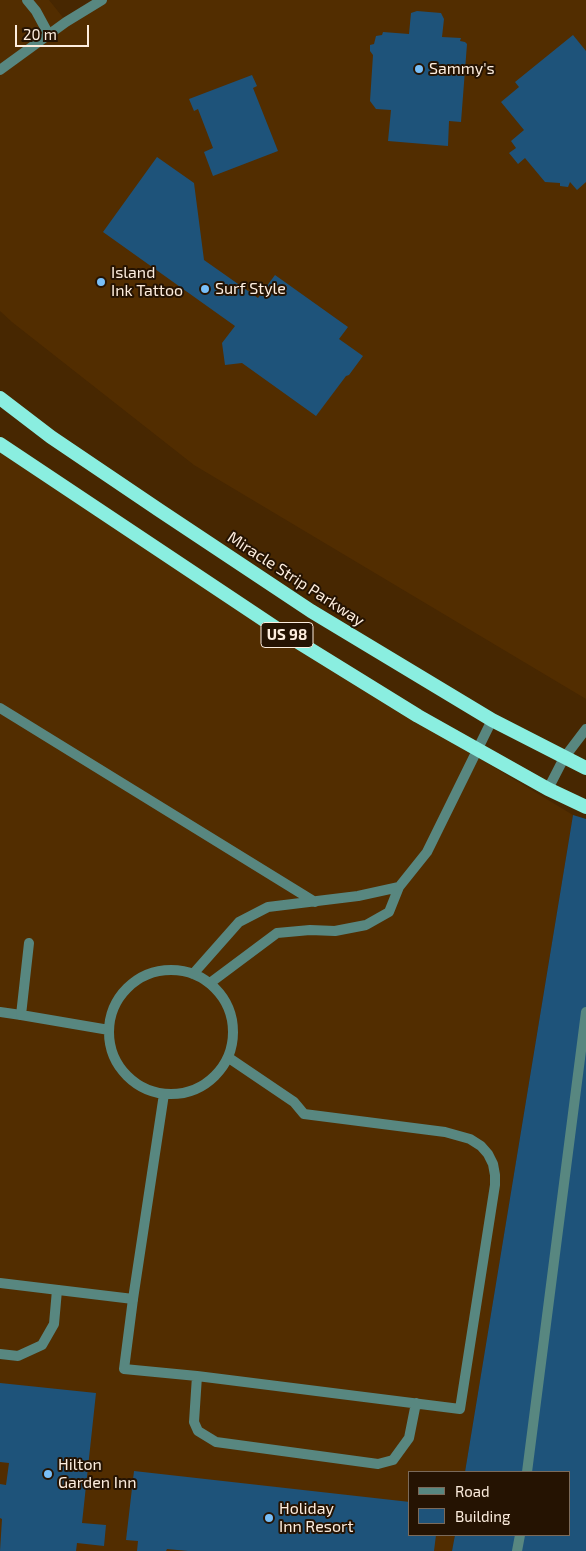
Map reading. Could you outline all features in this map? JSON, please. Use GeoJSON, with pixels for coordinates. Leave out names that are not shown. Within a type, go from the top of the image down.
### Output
{"type":"FeatureCollection","features":[{"type":"Feature","properties":{"kind":"highway","name":"Miracle Strip Parkway"},"geometry":{"type":"LineString","coordinates":[[0,398],[51,437],[311,611],[492,720],[586,768]]}},
{"type":"Feature","properties":{"kind":"highway","name":"US 98"},"geometry":{"type":"LineString","coordinates":[[0,444],[282,632],[410,712],[548,789],[586,807]]}},
{"type":"Feature","properties":{"kind":"street"},"geometry":{"type":"LineString","coordinates":[[27,0],[36,11],[49,35]]}},
{"type":"Feature","properties":{"kind":"street"},"geometry":{"type":"LineString","coordinates":[[0,70],[102,0]]}},
{"type":"Feature","properties":{"kind":"street"},"geometry":{"type":"LineString","coordinates":[[0,708],[315,902]]}},
{"type":"Feature","properties":{"kind":"street"},"geometry":{"type":"LineString","coordinates":[[210,983],[277,932],[335,931],[366,925],[389,912],[399,887],[427,852],[492,720]]}},
{"type":"Feature","properties":{"kind":"street"},"geometry":{"type":"LineString","coordinates":[[548,789],[564,758],[586,728]]}},
{"type":"Feature","properties":{"kind":"street"},"geometry":{"type":"LineString","coordinates":[[193,974],[238,922],[268,907],[358,896],[399,887]]}},
{"type":"Feature","properties":{"kind":"street"},"geometry":{"type":"LineString","coordinates":[[21,1015],[29,943]]}},
{"type":"Feature","properties":{"kind":"street"},"geometry":{"type":"LineString","coordinates":[[174,970],[193,974],[210,983],[223,997],[232,1015],[234,1034],[229,1058],[220,1071],[205,1085],[185,1093],[164,1094],[146,1089],[130,1079],[118,1065],[111,1048],[109,1030],[113,1011],[122,994],[136,980],[155,972],[174,970]]}},
{"type":"Feature","properties":{"kind":"street"},"geometry":{"type":"LineString","coordinates":[[0,1012],[109,1030]]}},
{"type":"Feature","properties":{"kind":"street"},"geometry":{"type":"LineString","coordinates":[[528,1471],[586,1012]]}},
{"type":"Feature","properties":{"kind":"street"},"geometry":{"type":"LineString","coordinates":[[164,1094],[124,1369],[197,1376],[460,1409],[494,1185],[493,1164],[481,1146],[470,1139],[446,1132],[304,1114],[294,1102],[229,1058]]}},
{"type":"Feature","properties":{"kind":"street"},"geometry":{"type":"LineString","coordinates":[[0,1283],[133,1299]]}},
{"type":"Feature","properties":{"kind":"street"},"geometry":{"type":"LineString","coordinates":[[0,1354],[18,1356],[42,1345],[54,1324],[57,1290]]}},
{"type":"Feature","properties":{"kind":"street"},"geometry":{"type":"LineString","coordinates":[[197,1376],[194,1422],[198,1431],[216,1442],[378,1464],[393,1460],[409,1438],[416,1403]]}},
{"type":"Feature","properties":{"kind":"street"},"geometry":{"type":"LineString","coordinates":[[518,1551],[520,1536]]}},
{"type":"Feature","properties":{"kind":"shaded area"},"geometry":{"type":"Polygon","coordinates":[[[0,0],[49,0],[65,20],[99,0],[586,0],[586,699],[194,465],[0,311],[0,0]]]}},
{"type":"Feature","properties":{"kind":"shaded area"},"geometry":{"type":"Polygon","coordinates":[[[0,449],[281,639],[573,815],[465,1471],[408,1471],[408,1536],[455,1536],[452,1551],[0,1551],[0,449]]]}},
{"type":"Feature","properties":{"kind":"building","name":"Sammy's"},"geometry":{"type":"Polygon","coordinates":[[[417,11],[441,13],[444,19],[442,37],[461,38],[460,41],[467,44],[461,122],[449,121],[448,146],[388,141],[391,110],[376,109],[370,101],[373,55],[370,51],[370,45],[374,44],[376,36],[382,35],[383,32],[409,34],[411,13],[417,11]]]}},
{"type":"Feature","properties":{"kind":"building"},"geometry":{"type":"Polygon","coordinates":[[[573,35],[586,51],[586,182],[577,190],[570,182],[568,187],[560,186],[560,183],[545,182],[525,158],[518,164],[509,153],[516,148],[511,141],[524,130],[501,102],[519,87],[515,82],[573,35]]]}},
{"type":"Feature","properties":{"kind":"building"},"geometry":{"type":"Polygon","coordinates":[[[252,75],[257,86],[253,88],[278,151],[213,176],[204,152],[213,148],[198,109],[194,111],[189,99],[252,75]]]}},
{"type":"Feature","properties":{"kind":"building"},"geometry":{"type":"Polygon","coordinates":[[[157,157],[194,183],[204,260],[258,298],[275,275],[348,327],[339,339],[363,356],[316,416],[242,363],[225,365],[222,343],[235,326],[103,232],[157,157]]]}},
{"type":"Feature","properties":{"kind":"building"},"geometry":{"type":"Polygon","coordinates":[[[573,815],[586,819],[586,1551],[452,1551],[455,1536],[571,1536],[571,1471],[465,1471],[573,815]]]}},
{"type":"Feature","properties":{"kind":"building","name":"Hilton Garden Inn"},"geometry":{"type":"Polygon","coordinates":[[[0,1383],[96,1393],[82,1523],[106,1525],[104,1546],[77,1543],[76,1551],[0,1551],[2,1519],[0,1518],[0,1484],[6,1485],[9,1463],[0,1462],[0,1383]]]}},
{"type":"Feature","properties":{"kind":"building","name":"Holiday Inn Resort"},"geometry":{"type":"Polygon","coordinates":[[[134,1471],[408,1502],[408,1536],[436,1536],[434,1551],[188,1551],[167,1549],[166,1551],[137,1551],[138,1541],[126,1540],[134,1471]]]}},
{"type":"Feature","properties":{"kind":"place","name":"Sammy's"},"geometry":{"type":"Point","coordinates":[419,69]}},
{"type":"Feature","properties":{"kind":"place","name":"Island Ink Tattoo"},"geometry":{"type":"Point","coordinates":[101,282]}},
{"type":"Feature","properties":{"kind":"place","name":"Surf Style"},"geometry":{"type":"Point","coordinates":[205,289]}},
{"type":"Feature","properties":{"kind":"place","name":"Hilton Garden Inn"},"geometry":{"type":"Point","coordinates":[48,1474]}},
{"type":"Feature","properties":{"kind":"place","name":"Holiday Inn Resort"},"geometry":{"type":"Point","coordinates":[269,1518]}}]}
